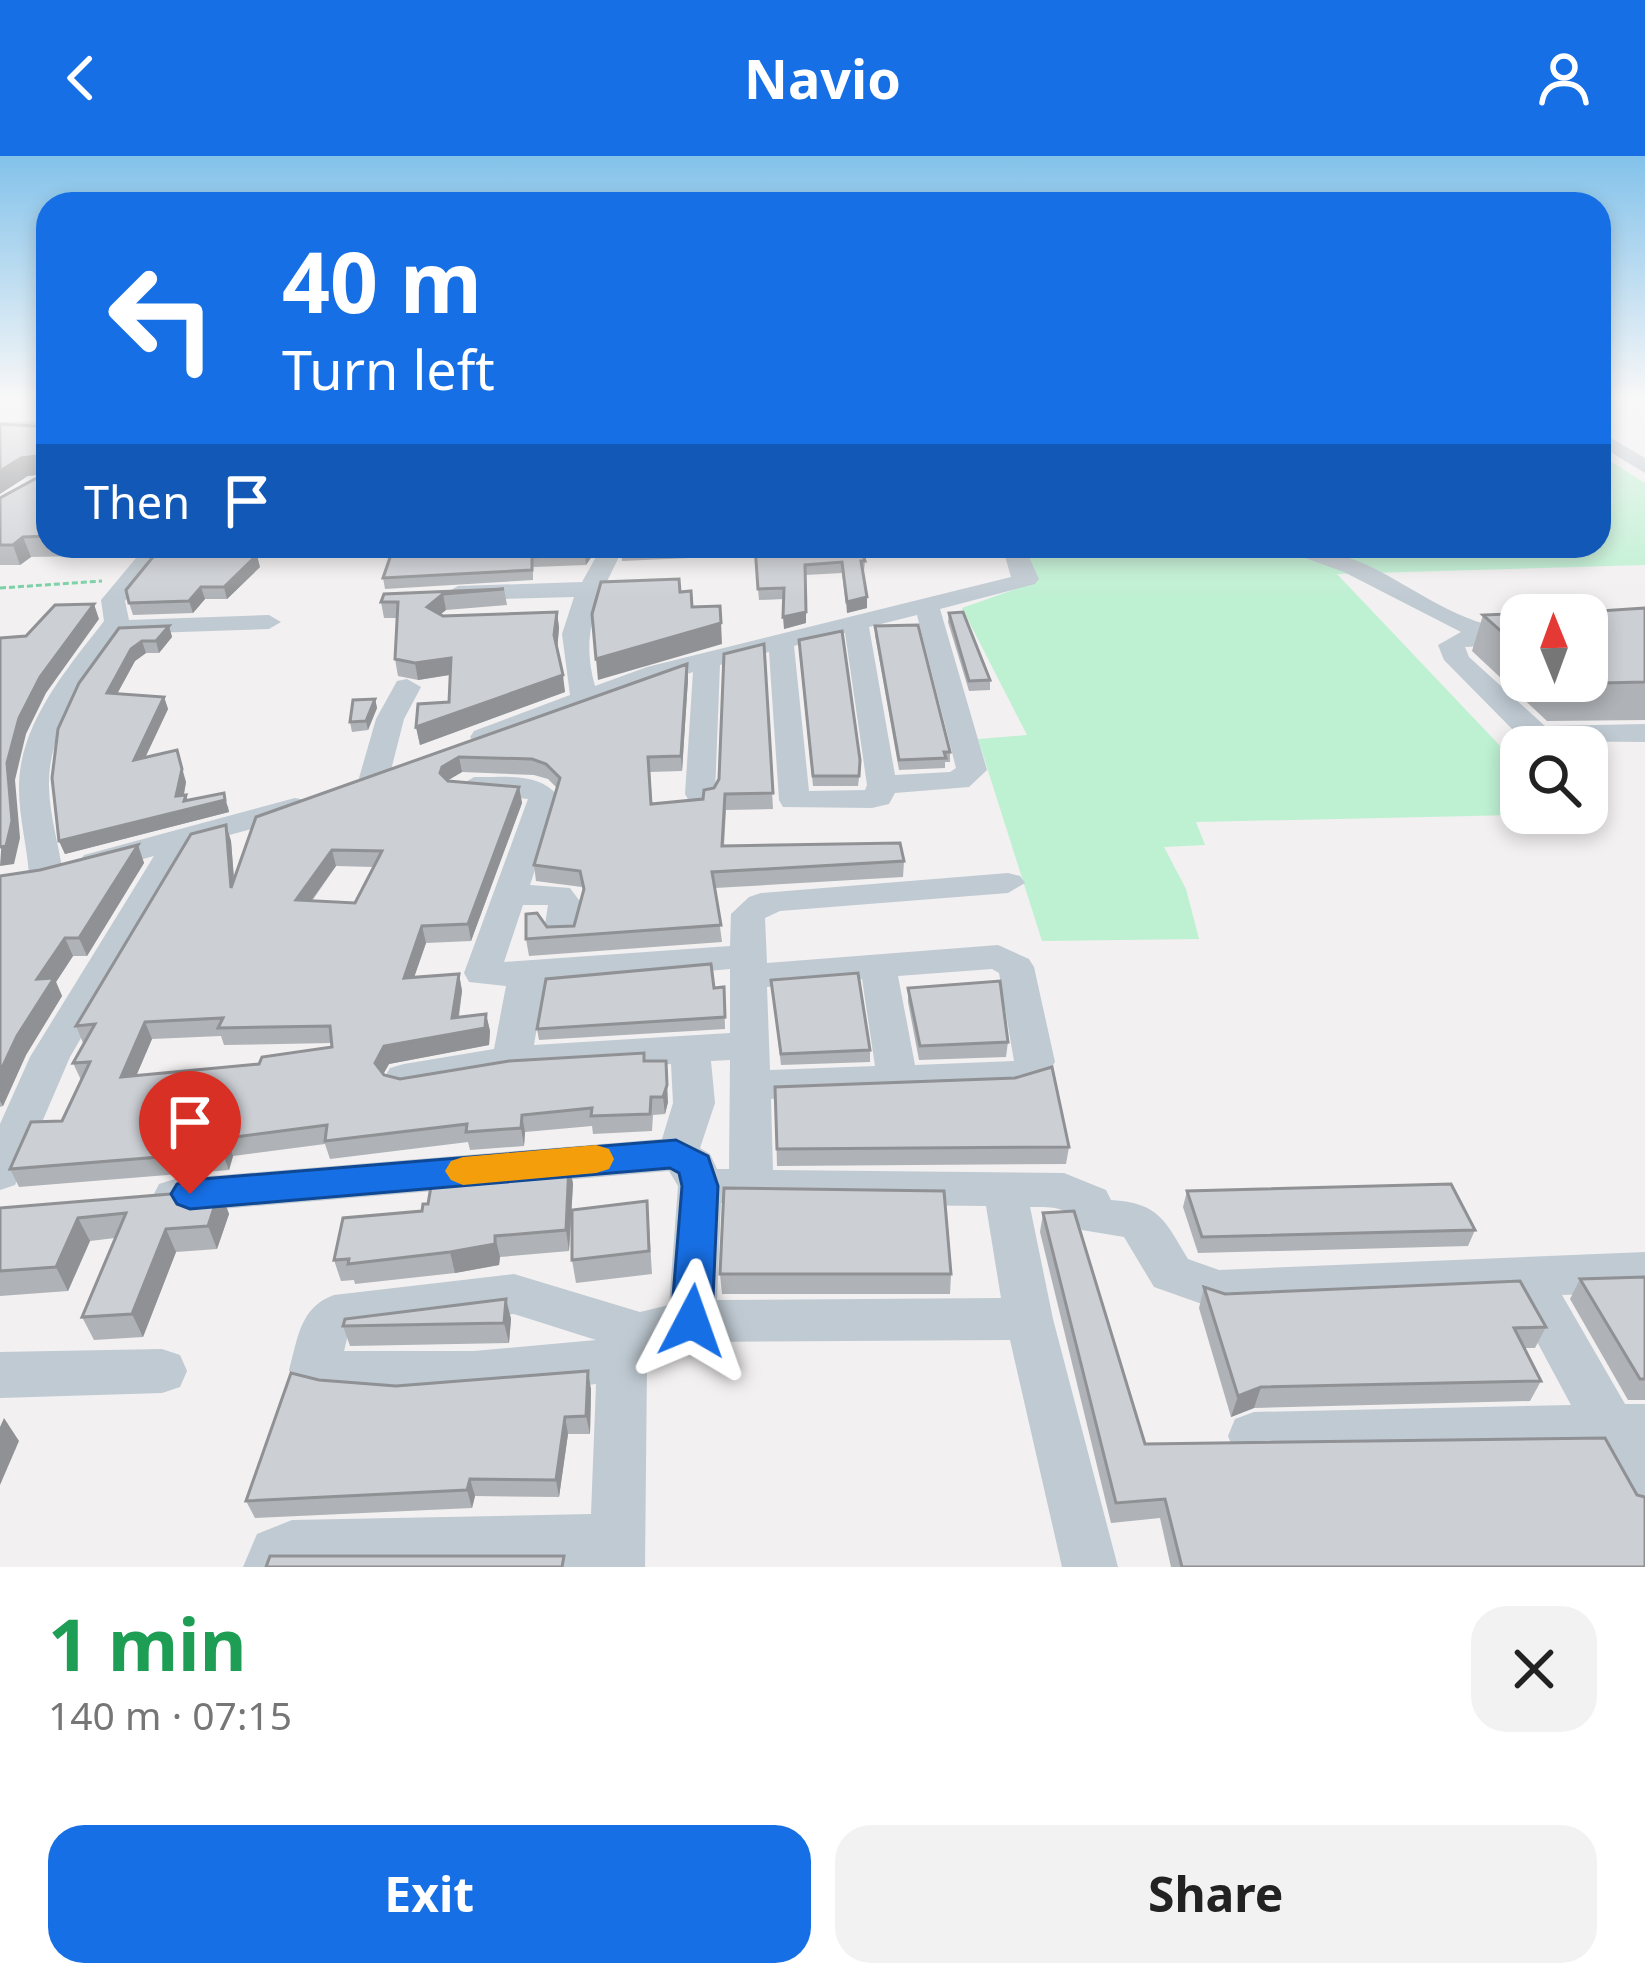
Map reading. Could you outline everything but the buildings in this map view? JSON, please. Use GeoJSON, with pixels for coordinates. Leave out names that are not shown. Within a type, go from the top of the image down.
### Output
{"type":"FeatureCollection","features":[{"type":"Feature","properties":{"kind":"street"},"geometry":{"type":"LineString","coordinates":[[148,558],[113,600],[118,616],[112,628],[61,696],[33,783],[35,876],[179,842],[332,795],[416,762]]}},
{"type":"Feature","properties":{"kind":"street"},"geometry":{"type":"LineString","coordinates":[[585,700],[573,662],[577,613],[607,558]]}},
{"type":"Feature","properties":{"kind":"street"},"geometry":{"type":"LineString","coordinates":[[459,746],[706,660],[856,626],[1027,579],[1018,558]]}},
{"type":"Feature","properties":{"kind":"street"},"geometry":{"type":"LineString","coordinates":[[1322,558],[1352,567],[1490,637]]}},
{"type":"Feature","properties":{"kind":"street"},"geometry":{"type":"LineString","coordinates":[[434,595],[589,589]]}},
{"type":"Feature","properties":{"kind":"street"},"geometry":{"type":"LineString","coordinates":[[882,785],[958,781],[972,770],[927,606]]}},
{"type":"Feature","properties":{"kind":"street"},"geometry":{"type":"LineString","coordinates":[[490,619],[577,613]]}},
{"type":"Feature","properties":{"kind":"street"},"geometry":{"type":"LineString","coordinates":[[112,628],[269,622]]}},
{"type":"Feature","properties":{"kind":"street"},"geometry":{"type":"LineString","coordinates":[[782,644],[794,800],[872,799],[878,797],[882,785],[856,626]]}},
{"type":"Feature","properties":{"kind":"street"},"geometry":{"type":"LineString","coordinates":[[1500,637],[1451,645],[1457,660],[1526,728],[1567,738],[1645,734]]}},
{"type":"Feature","properties":{"kind":"street"},"geometry":{"type":"LineString","coordinates":[[700,794],[706,660]]}},
{"type":"Feature","properties":{"kind":"street"},"geometry":{"type":"LineString","coordinates":[[374,778],[389,735],[390,709],[407,687]]}},
{"type":"Feature","properties":{"kind":"street"},"geometry":{"type":"LineString","coordinates":[[0,786],[33,783]]}},
{"type":"Feature","properties":{"kind":"street"},"geometry":{"type":"LineString","coordinates":[[404,1078],[512,1060],[688,1049],[751,1065],[897,1079],[1012,1076],[1026,1074],[1035,1062],[1016,968],[1008,960],[527,976],[482,973],[544,796],[534,788],[462,786]]}},
{"type":"Feature","properties":{"kind":"street"},"geometry":{"type":"LineString","coordinates":[[8,1198],[9,1124],[179,842]]}},
{"type":"Feature","properties":{"kind":"street"},"geometry":{"type":"LineString","coordinates":[[751,1186],[748,914],[761,904],[1008,883]]}},
{"type":"Feature","properties":{"kind":"street"},"geometry":{"type":"LineString","coordinates":[[507,896],[558,895],[565,904],[562,931]]}},
{"type":"Feature","properties":{"kind":"street"},"geometry":{"type":"LineString","coordinates":[[878,966],[897,1079]]}},
{"type":"Feature","properties":{"kind":"street"},"geometry":{"type":"LineString","coordinates":[[512,1060],[527,976]]}},
{"type":"Feature","properties":{"kind":"street"},"geometry":{"type":"LineString","coordinates":[[688,1049],[698,1086],[688,1170],[692,1321]]}},
{"type":"Feature","properties":{"kind":"street"},"geometry":{"type":"LineString","coordinates":[[142,1198],[688,1170],[751,1186],[1078,1192],[1098,1217],[1131,1219],[1144,1226],[1171,1274],[1220,1290],[1645,1272]]}},
{"type":"Feature","properties":{"kind":"street"},"geometry":{"type":"LineString","coordinates":[[1004,1190],[1029,1319],[1090,1567]]}},
{"type":"Feature","properties":{"kind":"street"},"geometry":{"type":"LineString","coordinates":[[1526,1276],[1627,1428],[1645,1491]]}},
{"type":"Feature","properties":{"kind":"street"},"geometry":{"type":"LineString","coordinates":[[631,1346],[527,1296],[475,1296],[334,1316],[326,1324],[314,1370],[326,1374],[474,1373],[631,1346],[692,1321],[1029,1319]]}},
{"type":"Feature","properties":{"kind":"street"},"geometry":{"type":"LineString","coordinates":[[271,1567],[277,1554],[292,1548],[618,1554],[631,1346]]}},
{"type":"Feature","properties":{"kind":"street"},"geometry":{"type":"LineString","coordinates":[[0,1376],[162,1371]]}},
{"type":"Feature","properties":{"kind":"street"},"geometry":{"type":"LineString","coordinates":[[1254,1436],[1627,1428]]}},
{"type":"Feature","properties":{"kind":"path"},"geometry":{"type":"LineString","coordinates":[[0,589],[131,580]]}},
{"type":"Feature","properties":{"kind":"green space"},"geometry":{"type":"Polygon","coordinates":[[[1611,466],[1645,483],[1645,565],[1337,574],[1500,746],[1500,815],[1196,822],[1205,845],[1164,847],[1186,889],[1199,939],[1042,941],[978,739],[1027,735],[962,608],[1036,582],[1023,558],[1611,558],[1611,466]]]}},
{"type":"Feature","properties":{"kind":"slow traffic"},"geometry":{"type":"LineString","coordinates":[[463,1171],[596,1159]]}},
{"type":"Feature","properties":{"kind":"route"},"geometry":{"type":"LineString","coordinates":[[190,1194],[676,1154],[695,1166],[700,1186],[692,1321]]}}]}
